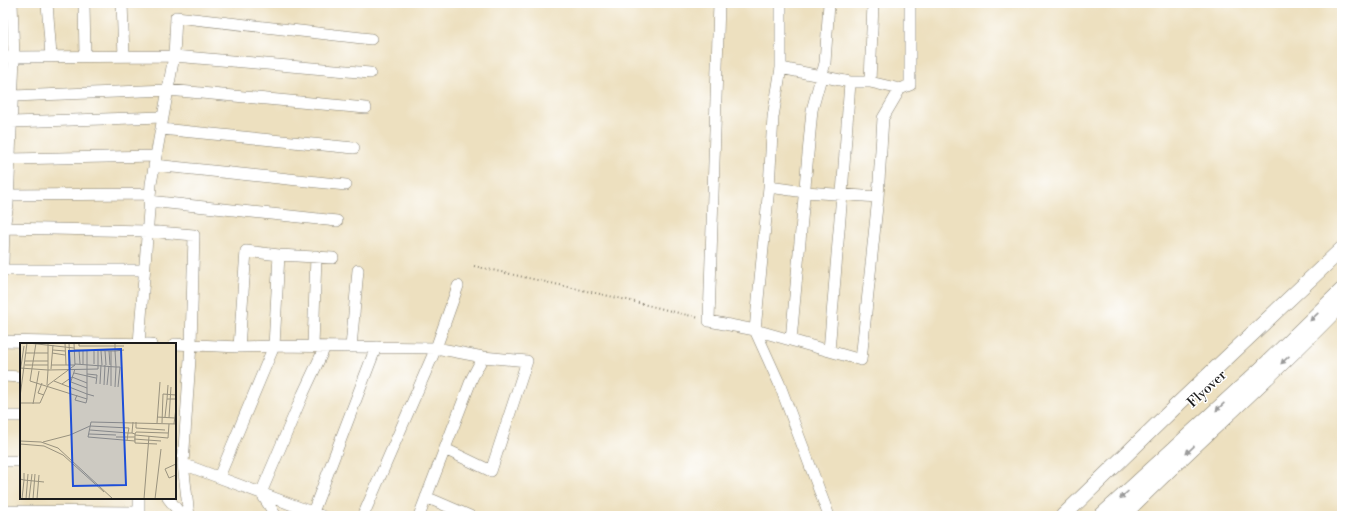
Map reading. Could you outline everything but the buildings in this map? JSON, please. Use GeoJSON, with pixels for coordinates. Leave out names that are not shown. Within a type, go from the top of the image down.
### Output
{"type":"FeatureCollection","features":[{"type":"Feature","properties":{"kind":"highway"},"geometry":{"type":"LineString","coordinates":[[1063,516],[1182,400],[1342,249]]}},
{"type":"Feature","properties":{"kind":"highway","name":"Flyover"},"geometry":{"type":"LineString","coordinates":[[1073,516],[1342,261]]}},
{"type":"Feature","properties":{"kind":"highway","name":"Flyover"},"geometry":{"type":"LineString","coordinates":[[1101,516],[1260,370],[1342,290]]}},
{"type":"Feature","properties":{"kind":"highway"},"geometry":{"type":"LineString","coordinates":[[1122,516],[1314,333],[1342,303]]}},
{"type":"Feature","properties":{"kind":"street"},"geometry":{"type":"LineString","coordinates":[[3,262],[4,228],[9,195],[13,96],[8,57],[12,3]]}},
{"type":"Feature","properties":{"kind":"street"},"geometry":{"type":"LineString","coordinates":[[47,3],[51,56]]}},
{"type":"Feature","properties":{"kind":"street"},"geometry":{"type":"LineString","coordinates":[[84,3],[85,56]]}},
{"type":"Feature","properties":{"kind":"street"},"geometry":{"type":"LineString","coordinates":[[122,3],[124,56]]}},
{"type":"Feature","properties":{"kind":"street"},"geometry":{"type":"LineString","coordinates":[[719,3],[709,321],[755,330],[861,360],[878,197],[883,118],[900,89]]}},
{"type":"Feature","properties":{"kind":"street"},"geometry":{"type":"LineString","coordinates":[[781,3],[781,68],[773,117],[769,187],[755,330],[779,383],[829,516]]}},
{"type":"Feature","properties":{"kind":"street"},"geometry":{"type":"LineString","coordinates":[[791,340],[812,110],[825,63],[829,3]]}},
{"type":"Feature","properties":{"kind":"street"},"geometry":{"type":"LineString","coordinates":[[870,82],[872,3]]}},
{"type":"Feature","properties":{"kind":"street"},"geometry":{"type":"LineString","coordinates":[[781,68],[822,75],[850,82],[870,82],[900,89],[910,85],[910,3]]}},
{"type":"Feature","properties":{"kind":"street"},"geometry":{"type":"LineString","coordinates":[[139,343],[150,197],[155,160],[174,56],[176,16],[371,39]]}},
{"type":"Feature","properties":{"kind":"street"},"geometry":{"type":"LineString","coordinates":[[8,57],[174,56],[370,74]]}},
{"type":"Feature","properties":{"kind":"street"},"geometry":{"type":"LineString","coordinates":[[829,351],[850,82]]}},
{"type":"Feature","properties":{"kind":"street"},"geometry":{"type":"LineString","coordinates":[[13,96],[168,90],[366,108]]}},
{"type":"Feature","properties":{"kind":"street"},"geometry":{"type":"LineString","coordinates":[[12,122],[163,117]]}},
{"type":"Feature","properties":{"kind":"street"},"geometry":{"type":"LineString","coordinates":[[161,129],[354,148]]}},
{"type":"Feature","properties":{"kind":"street"},"geometry":{"type":"LineString","coordinates":[[10,159],[155,160],[346,184]]}},
{"type":"Feature","properties":{"kind":"street"},"geometry":{"type":"LineString","coordinates":[[769,187],[805,192],[878,197]]}},
{"type":"Feature","properties":{"kind":"street"},"geometry":{"type":"LineString","coordinates":[[9,195],[150,197],[337,221]]}},
{"type":"Feature","properties":{"kind":"street"},"geometry":{"type":"LineString","coordinates":[[4,228],[147,231],[194,235],[191,344],[184,464],[189,516]]}},
{"type":"Feature","properties":{"kind":"street"},"geometry":{"type":"LineString","coordinates":[[239,347],[246,251],[279,255],[333,258]]}},
{"type":"Feature","properties":{"kind":"street"},"geometry":{"type":"LineString","coordinates":[[219,477],[274,346],[279,255]]}},
{"type":"Feature","properties":{"kind":"street"},"geometry":{"type":"LineString","coordinates":[[313,346],[316,256]]}},
{"type":"Feature","properties":{"kind":"street"},"geometry":{"type":"LineString","coordinates":[[3,270],[144,270]]}},
{"type":"Feature","properties":{"kind":"street"},"geometry":{"type":"LineString","coordinates":[[351,347],[358,270]]}},
{"type":"Feature","properties":{"kind":"street"},"geometry":{"type":"LineString","coordinates":[[363,516],[436,348],[458,286]]}},
{"type":"Feature","properties":{"kind":"street"},"geometry":{"type":"LineString","coordinates":[[3,341],[94,343]]}},
{"type":"Feature","properties":{"kind":"street"},"geometry":{"type":"LineString","coordinates":[[176,344],[239,347],[325,346],[436,348],[483,357],[527,361],[491,472],[445,449]]}},
{"type":"Feature","properties":{"kind":"street"},"geometry":{"type":"LineString","coordinates":[[261,493],[325,346]]}},
{"type":"Feature","properties":{"kind":"street"},"geometry":{"type":"LineString","coordinates":[[184,464],[317,514],[376,347]]}},
{"type":"Feature","properties":{"kind":"street"},"geometry":{"type":"LineString","coordinates":[[418,516],[472,378],[483,357]]}},
{"type":"Feature","properties":{"kind":"street"},"geometry":{"type":"LineString","coordinates":[[3,376],[20,377]]}},
{"type":"Feature","properties":{"kind":"street"},"geometry":{"type":"LineString","coordinates":[[3,416],[20,416]]}},
{"type":"Feature","properties":{"kind":"street"},"geometry":{"type":"LineString","coordinates":[[3,461],[20,461]]}},
{"type":"Feature","properties":{"kind":"street"},"geometry":{"type":"LineString","coordinates":[[261,493],[276,516]]}},
{"type":"Feature","properties":{"kind":"street"},"geometry":{"type":"LineString","coordinates":[[426,497],[470,516]]}},
{"type":"Feature","properties":{"kind":"street"},"geometry":{"type":"LineString","coordinates":[[3,511],[139,514],[139,499]]}},
{"type":"Feature","properties":{"kind":"street"},"geometry":{"type":"LineString","coordinates":[[169,499],[182,516]]}},
{"type":"Feature","properties":{"kind":"path"},"geometry":{"type":"LineString","coordinates":[[474,266],[627,300],[709,321]]}}]}
